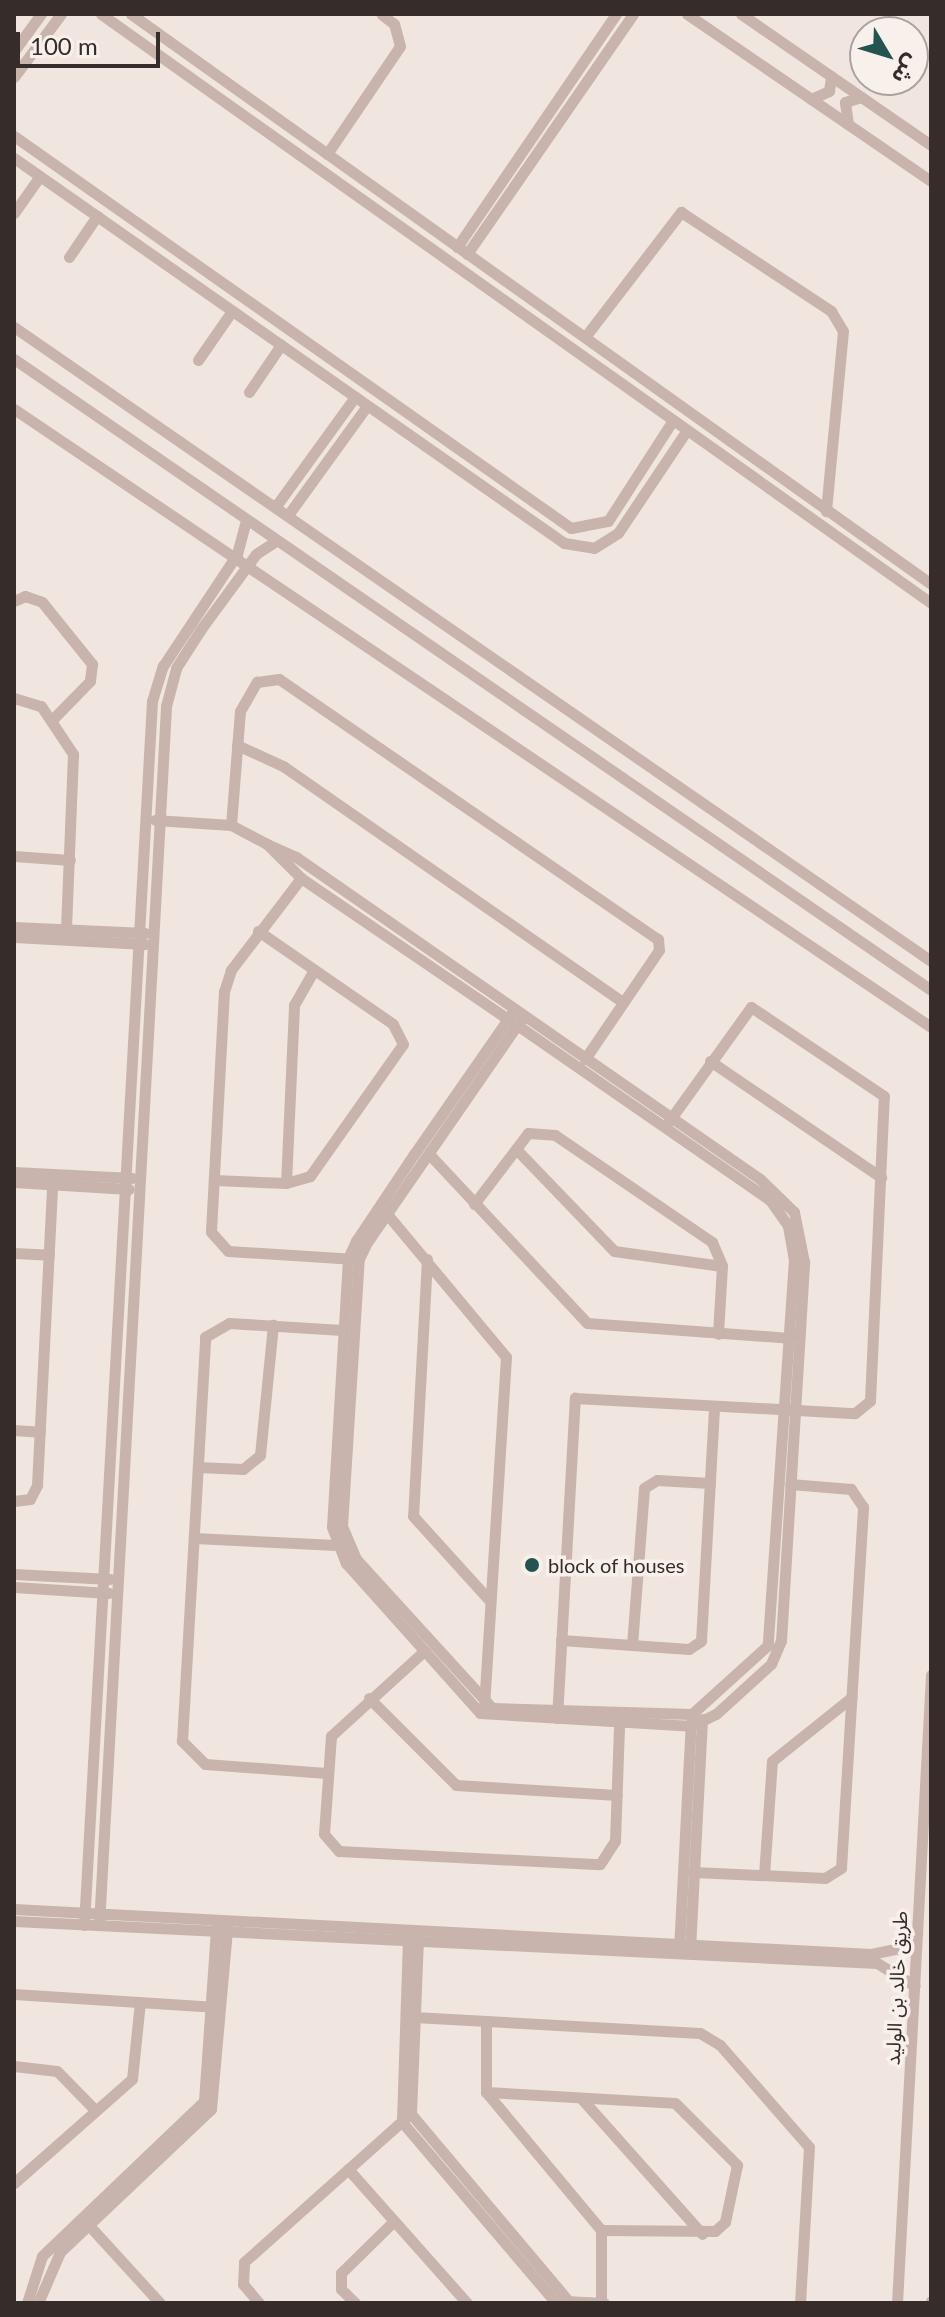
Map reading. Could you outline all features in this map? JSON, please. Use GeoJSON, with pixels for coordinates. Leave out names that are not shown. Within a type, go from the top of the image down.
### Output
{"type":"FeatureCollection","features":[{"type":"Feature","properties":{"kind":"street"},"geometry":{"type":"LineString","coordinates":[[14,50],[41,14]]}},
{"type":"Feature","properties":{"kind":"street"},"geometry":{"type":"LineString","coordinates":[[14,77],[61,14]]}},
{"type":"Feature","properties":{"kind":"street"},"geometry":{"type":"LineString","coordinates":[[101,14],[931,603]]}},
{"type":"Feature","properties":{"kind":"street"},"geometry":{"type":"LineString","coordinates":[[131,14],[931,584]]}},
{"type":"Feature","properties":{"kind":"street"},"geometry":{"type":"LineString","coordinates":[[327,154],[400,46],[394,24],[381,14]]}},
{"type":"Feature","properties":{"kind":"street"},"geometry":{"type":"LineString","coordinates":[[462,251],[616,14]]}},
{"type":"Feature","properties":{"kind":"street"},"geometry":{"type":"LineString","coordinates":[[462,251],[633,14]]}},
{"type":"Feature","properties":{"kind":"street"},"geometry":{"type":"LineString","coordinates":[[687,14],[931,181]]}},
{"type":"Feature","properties":{"kind":"street"},"geometry":{"type":"LineString","coordinates":[[741,14],[931,145]]}},
{"type":"Feature","properties":{"kind":"street"},"geometry":{"type":"LineString","coordinates":[[811,99],[829,91],[831,76]]}},
{"type":"Feature","properties":{"kind":"street"},"geometry":{"type":"LineString","coordinates":[[848,124],[845,102],[861,97]]}},
{"type":"Feature","properties":{"kind":"street"},"geometry":{"type":"LineString","coordinates":[[14,136],[557,522],[597,528],[616,510],[673,420]]}},
{"type":"Feature","properties":{"kind":"street"},"geometry":{"type":"LineString","coordinates":[[14,158],[564,543],[594,548],[618,533],[687,430]]}},
{"type":"Feature","properties":{"kind":"street"},"geometry":{"type":"LineString","coordinates":[[14,213],[40,176]]}},
{"type":"Feature","properties":{"kind":"street"},"geometry":{"type":"LineString","coordinates":[[585,337],[681,212],[831,311],[843,331],[826,511]]}},
{"type":"Feature","properties":{"kind":"street"},"geometry":{"type":"LineString","coordinates":[[69,257],[97,216]]}},
{"type":"Feature","properties":{"kind":"street"},"geometry":{"type":"LineString","coordinates":[[198,360],[232,311]]}},
{"type":"Feature","properties":{"kind":"street"},"geometry":{"type":"LineString","coordinates":[[260,331],[269,317]]}},
{"type":"Feature","properties":{"kind":"street"},"geometry":{"type":"LineString","coordinates":[[14,327],[931,961]]}},
{"type":"Feature","properties":{"kind":"street"},"geometry":{"type":"LineString","coordinates":[[249,392],[281,345]]}},
{"type":"Feature","properties":{"kind":"street"},"geometry":{"type":"LineString","coordinates":[[14,359],[931,990]]}},
{"type":"Feature","properties":{"kind":"street"},"geometry":{"type":"LineString","coordinates":[[276,506],[355,397]]}},
{"type":"Feature","properties":{"kind":"street"},"geometry":{"type":"LineString","coordinates":[[288,515],[367,406]]}},
{"type":"Feature","properties":{"kind":"street"},"geometry":{"type":"LineString","coordinates":[[14,409],[931,1027]]}},
{"type":"Feature","properties":{"kind":"street"},"geometry":{"type":"LineString","coordinates":[[461,471],[469,459]]}},
{"type":"Feature","properties":{"kind":"street"},"geometry":{"type":"LineString","coordinates":[[84,1919],[156,683],[190,622],[235,558],[246,520]]}},
{"type":"Feature","properties":{"kind":"street"},"geometry":{"type":"LineString","coordinates":[[100,1920],[168,692],[201,629],[247,564],[276,541]]}},
{"type":"Feature","properties":{"kind":"street"},"geometry":{"type":"LineString","coordinates":[[906,586],[915,573]]}},
{"type":"Feature","properties":{"kind":"street"},"geometry":{"type":"LineString","coordinates":[[14,601],[25,596],[42,602],[92,664],[90,681],[52,720]]}},
{"type":"Feature","properties":{"kind":"street"},"geometry":{"type":"LineString","coordinates":[[190,622],[201,629]]}},
{"type":"Feature","properties":{"kind":"street"},"geometry":{"type":"LineString","coordinates":[[231,825],[237,745],[247,694],[264,679],[286,682],[658,939],[659,950],[585,1059]]}},
{"type":"Feature","properties":{"kind":"street"},"geometry":{"type":"LineString","coordinates":[[14,698],[34,700],[52,720],[75,765],[66,930]]}},
{"type":"Feature","properties":{"kind":"street"},"geometry":{"type":"LineString","coordinates":[[237,745],[283,766],[623,1002]]}},
{"type":"Feature","properties":{"kind":"street"},"geometry":{"type":"LineString","coordinates":[[146,820],[231,825],[267,844],[668,1123],[776,1190],[794,1212],[804,1241],[768,1645],[696,1718],[684,1958]]}},
{"type":"Feature","properties":{"kind":"street"},"geometry":{"type":"LineString","coordinates":[[267,844],[301,878],[585,1059],[780,1211],[794,1246],[789,1411]]}},
{"type":"Feature","properties":{"kind":"street"},"geometry":{"type":"LineString","coordinates":[[14,856],[70,860]]}},
{"type":"Feature","properties":{"kind":"street"},"geometry":{"type":"LineString","coordinates":[[301,878],[258,931],[224,991],[211,1232],[221,1249],[354,1259]]}},
{"type":"Feature","properties":{"kind":"street"},"geometry":{"type":"LineString","coordinates":[[14,927],[153,939]]}},
{"type":"Feature","properties":{"kind":"street"},"geometry":{"type":"LineString","coordinates":[[214,1180],[286,1183],[321,1167],[403,1044],[397,1028],[258,931]]}},
{"type":"Feature","properties":{"kind":"street"},"geometry":{"type":"LineString","coordinates":[[14,937],[139,938]]}},
{"type":"Feature","properties":{"kind":"street"},"geometry":{"type":"LineString","coordinates":[[286,1183],[293,1012],[314,970]]}},
{"type":"Feature","properties":{"kind":"street"},"geometry":{"type":"LineString","coordinates":[[557,1718],[575,1398],[855,1413],[870,1401],[884,1096],[809,1041],[747,1008],[668,1123]]}},
{"type":"Feature","properties":{"kind":"street"},"geometry":{"type":"LineString","coordinates":[[516,1017],[429,1154],[354,1259],[341,1511],[356,1559],[423,1652],[480,1713],[619,1726],[696,1718],[779,1649],[790,1484],[786,1460]]}},
{"type":"Feature","properties":{"kind":"street"},"geometry":{"type":"LineString","coordinates":[[516,1017],[354,1259],[342,1330],[331,1509],[336,1545],[484,1703],[557,1718],[696,1718]]}},
{"type":"Feature","properties":{"kind":"street"},"geometry":{"type":"LineString","coordinates":[[710,1061],[881,1177]]}},
{"type":"Feature","properties":{"kind":"street"},"geometry":{"type":"LineString","coordinates":[[130,1111],[144,1111]]}},
{"type":"Feature","properties":{"kind":"street"},"geometry":{"type":"LineString","coordinates":[[474,1204],[516,1149],[537,1130],[555,1135],[712,1242],[722,1266],[718,1334]]}},
{"type":"Feature","properties":{"kind":"street"},"geometry":{"type":"LineString","coordinates":[[516,1149],[614,1251],[722,1266]]}},
{"type":"Feature","properties":{"kind":"street"},"geometry":{"type":"LineString","coordinates":[[429,1154],[580,1319],[718,1334],[789,1338]]}},
{"type":"Feature","properties":{"kind":"street"},"geometry":{"type":"LineString","coordinates":[[14,1172],[47,1181]]}},
{"type":"Feature","properties":{"kind":"street"},"geometry":{"type":"LineString","coordinates":[[14,1501],[36,1493],[49,1255],[47,1181]]}},
{"type":"Feature","properties":{"kind":"street"},"geometry":{"type":"LineString","coordinates":[[14,1182],[140,1184]]}},
{"type":"Feature","properties":{"kind":"street"},"geometry":{"type":"LineString","coordinates":[[387,1214],[506,1357],[484,1703]]}},
{"type":"Feature","properties":{"kind":"street"},"geometry":{"type":"LineString","coordinates":[[14,1253],[49,1255]]}},
{"type":"Feature","properties":{"kind":"street"},"geometry":{"type":"LineString","coordinates":[[427,1259],[413,1516],[490,1601]]}},
{"type":"Feature","properties":{"kind":"street"},"geometry":{"type":"LineString","coordinates":[[326,1773],[205,1764],[184,1748],[207,1332],[220,1323],[342,1330]]}},
{"type":"Feature","properties":{"kind":"street"},"geometry":{"type":"LineString","coordinates":[[198,1467],[243,1469],[260,1455],[273,1325]]}},
{"type":"Feature","properties":{"kind":"street"},"geometry":{"type":"LineString","coordinates":[[114,1398],[128,1398]]}},
{"type":"Feature","properties":{"kind":"street"},"geometry":{"type":"LineString","coordinates":[[561,1640],[689,1649],[701,1641],[714,1407]]}},
{"type":"Feature","properties":{"kind":"street"},"geometry":{"type":"LineString","coordinates":[[14,1430],[40,1432]]}},
{"type":"Feature","properties":{"kind":"street"},"geometry":{"type":"LineString","coordinates":[[632,1645],[644,1488],[657,1480],[710,1483]]}},
{"type":"Feature","properties":{"kind":"street"},"geometry":{"type":"LineString","coordinates":[[694,1872],[825,1878],[841,1868],[861,1499],[851,1489],[790,1484]]}},
{"type":"Feature","properties":{"kind":"street"},"geometry":{"type":"LineString","coordinates":[[194,1538],[336,1545]]}},
{"type":"Feature","properties":{"kind":"street"},"geometry":{"type":"LineString","coordinates":[[14,1574],[118,1580]]}},
{"type":"Feature","properties":{"kind":"street"},"geometry":{"type":"LineString","coordinates":[[14,1587],[117,1593]]}},
{"type":"Feature","properties":{"kind":"street"},"geometry":{"type":"LineString","coordinates":[[423,1652],[369,1698],[331,1736],[324,1834],[339,1851],[593,1866],[614,1848],[619,1726]]}},
{"type":"Feature","properties":{"kind":"street","name":"طريق خالد بن الوليد"},"geometry":{"type":"LineString","coordinates":[[897,2303],[931,1675]]}},
{"type":"Feature","properties":{"kind":"street"},"geometry":{"type":"LineString","coordinates":[[764,1875],[772,1761],[793,1737],[852,1697]]}},
{"type":"Feature","properties":{"kind":"street"},"geometry":{"type":"LineString","coordinates":[[369,1698],[456,1785],[617,1795]]}},
{"type":"Feature","properties":{"kind":"street"},"geometry":{"type":"LineString","coordinates":[[685,1944],[694,1872],[696,1718]]}},
{"type":"Feature","properties":{"kind":"street"},"geometry":{"type":"LineString","coordinates":[[87,1869],[102,1870]]}},
{"type":"Feature","properties":{"kind":"street"},"geometry":{"type":"LineString","coordinates":[[14,1909],[100,1920],[871,1954],[900,1948],[917,1933]]}},
{"type":"Feature","properties":{"kind":"street"},"geometry":{"type":"LineString","coordinates":[[14,1921],[84,1919]]}},
{"type":"Feature","properties":{"kind":"street"},"geometry":{"type":"LineString","coordinates":[[27,2303],[42,2256],[182,2135],[216,2095],[221,1926]]}},
{"type":"Feature","properties":{"kind":"street"},"geometry":{"type":"LineString","coordinates":[[413,1936],[684,1958],[877,1963],[915,1986]]}},
{"type":"Feature","properties":{"kind":"street"},"geometry":{"type":"LineString","coordinates":[[259,2303],[243,2284],[244,2262],[406,2118],[414,2017],[413,1936]]}},
{"type":"Feature","properties":{"kind":"street"},"geometry":{"type":"LineString","coordinates":[[413,1936],[406,2118],[556,2302],[603,2303],[601,2230],[486,2092],[486,2021]]}},
{"type":"Feature","properties":{"kind":"street"},"geometry":{"type":"LineString","coordinates":[[14,1994],[217,2006]]}},
{"type":"Feature","properties":{"kind":"street"},"geometry":{"type":"LineString","coordinates":[[14,2183],[137,2068],[140,2002]]}},
{"type":"Feature","properties":{"kind":"street"},"geometry":{"type":"LineString","coordinates":[[414,2017],[700,2033],[720,2045],[809,2147],[800,2303]]}},
{"type":"Feature","properties":{"kind":"street"},"geometry":{"type":"LineString","coordinates":[[14,2066],[57,2071],[95,2110]]}},
{"type":"Feature","properties":{"kind":"street"},"geometry":{"type":"LineString","coordinates":[[486,2092],[675,2103],[737,2165],[725,2222],[702,2234],[601,2230]]}},
{"type":"Feature","properties":{"kind":"street"},"geometry":{"type":"LineString","coordinates":[[581,2098],[702,2234]]}},
{"type":"Feature","properties":{"kind":"street"},"geometry":{"type":"LineString","coordinates":[[406,2118],[570,2302]]}},
{"type":"Feature","properties":{"kind":"street"},"geometry":{"type":"LineString","coordinates":[[348,2169],[467,2303]]}},
{"type":"Feature","properties":{"kind":"street"},"geometry":{"type":"LineString","coordinates":[[86,2221],[160,2303]]}},
{"type":"Feature","properties":{"kind":"street"},"geometry":{"type":"LineString","coordinates":[[38,2303],[51,2262],[86,2221]]}},
{"type":"Feature","properties":{"kind":"street"},"geometry":{"type":"LineString","coordinates":[[355,2303],[341,2289],[341,2273],[394,2221]]}},
{"type":"Feature","properties":{"kind":"place","name":"block of houses"},"geometry":{"type":"Point","coordinates":[532,1565]}}]}
